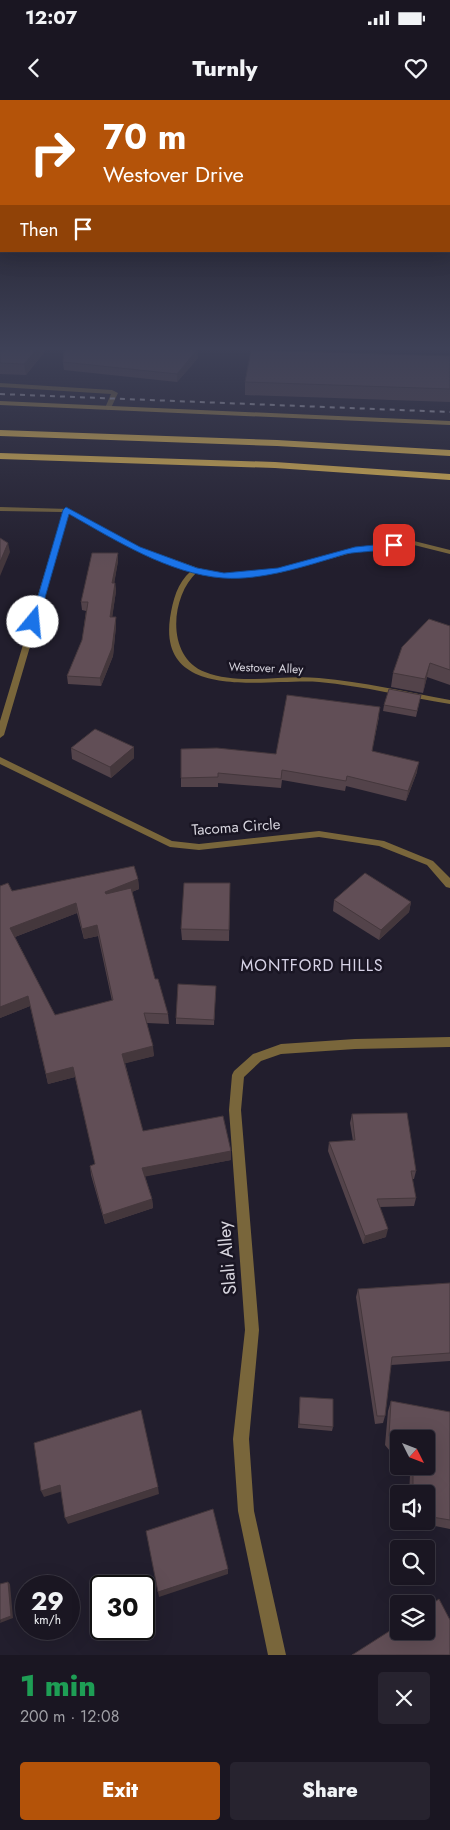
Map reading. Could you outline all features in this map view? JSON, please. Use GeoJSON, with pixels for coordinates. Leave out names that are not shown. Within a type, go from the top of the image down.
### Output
{"type":"FeatureCollection","features":[{"type":"Feature","properties":{"kind":"highway"},"geometry":{"type":"LineString","coordinates":[[0,432],[277,443],[450,453]]}},
{"type":"Feature","properties":{"kind":"highway"},"geometry":{"type":"LineString","coordinates":[[0,456],[275,465],[450,477]]}},
{"type":"Feature","properties":{"kind":"main road"},"geometry":{"type":"LineString","coordinates":[[419,423],[450,424]]}},
{"type":"Feature","properties":{"kind":"street"},"geometry":{"type":"LineString","coordinates":[[0,509],[66,510],[137,548],[196,570],[224,576],[254,575],[279,571],[355,550],[414,543],[450,552]]}},
{"type":"Feature","properties":{"kind":"street"},"geometry":{"type":"LineString","coordinates":[[0,735],[66,510]]}},
{"type":"Feature","properties":{"kind":"street","name":"Westover Alley"},"geometry":{"type":"LineString","coordinates":[[196,570],[185,579],[181,587],[175,605],[173,623],[175,643],[180,658],[199,672],[244,680],[316,680],[450,702]]}},
{"type":"Feature","properties":{"kind":"street","name":"Tacoma Circle"},"geometry":{"type":"LineString","coordinates":[[0,760],[170,844],[199,847],[319,834],[381,843],[430,863],[450,884]]}},
{"type":"Feature","properties":{"kind":"street","name":"Slali Alley"},"geometry":{"type":"LineString","coordinates":[[277,1655],[246,1511],[242,1439],[252,1330],[235,1110],[238,1075],[243,1068],[257,1057],[281,1049],[364,1043],[450,1042]]}},
{"type":"Feature","properties":{"kind":"building"},"geometry":{"type":"Polygon","coordinates":[[[0,538],[8,543],[0,562],[0,538]]]}},
{"type":"Feature","properties":{"kind":"building"},"geometry":{"type":"Polygon","coordinates":[[[92,553],[118,553],[112,583],[115,583],[110,617],[116,617],[112,648],[100,678],[67,676],[82,640],[88,602],[81,602],[92,553]]]}},
{"type":"Feature","properties":{"kind":"building"},"geometry":{"type":"Polygon","coordinates":[[[429,619],[450,626],[450,670],[430,663],[425,679],[393,673],[402,647],[429,619]]]}},
{"type":"Feature","properties":{"kind":"building"},"geometry":{"type":"Polygon","coordinates":[[[389,689],[421,695],[417,711],[384,705],[389,689]]]}},
{"type":"Feature","properties":{"kind":"building"},"geometry":{"type":"Polygon","coordinates":[[[287,695],[380,707],[372,751],[419,762],[408,791],[347,776],[346,781],[282,770],[281,779],[218,773],[218,777],[181,778],[181,749],[217,748],[276,754],[287,695]]]}},
{"type":"Feature","properties":{"kind":"building"},"geometry":{"type":"Polygon","coordinates":[[[95,729],[134,747],[110,767],[71,748],[95,729]]]}},
{"type":"Feature","properties":{"kind":"building"},"geometry":{"type":"Polygon","coordinates":[[[134,866],[138,879],[105,892],[106,894],[131,888],[155,979],[158,979],[168,1014],[144,1013],[153,1046],[122,1054],[143,1131],[223,1116],[231,1151],[142,1168],[152,1199],[103,1215],[90,1166],[95,1164],[73,1067],[46,1074],[28,996],[0,1007],[0,886],[8,883],[12,891],[134,866]],[[76,903],[10,928],[55,1015],[113,1000],[97,925],[82,929],[76,903]]]}},
{"type":"Feature","properties":{"kind":"building"},"geometry":{"type":"Polygon","coordinates":[[[365,873],[411,902],[381,930],[334,900],[365,873]]]}},
{"type":"Feature","properties":{"kind":"building"},"geometry":{"type":"Polygon","coordinates":[[[184,883],[230,883],[229,930],[181,929],[184,883]]]}},
{"type":"Feature","properties":{"kind":"building"},"geometry":{"type":"Polygon","coordinates":[[[178,984],[216,986],[214,1020],[176,1018],[178,984]]]}},
{"type":"Feature","properties":{"kind":"building"},"geometry":{"type":"Polygon","coordinates":[[[407,1113],[416,1171],[411,1171],[416,1198],[377,1199],[388,1229],[365,1236],[329,1142],[355,1140],[352,1114],[407,1113]]]}},
{"type":"Feature","properties":{"kind":"building"},"geometry":{"type":"Polygon","coordinates":[[[450,1283],[450,1353],[392,1357],[385,1416],[377,1416],[358,1289],[450,1283]]]}},
{"type":"Feature","properties":{"kind":"building"},"geometry":{"type":"Polygon","coordinates":[[[300,1397],[333,1399],[333,1427],[299,1424],[300,1397]]]}},
{"type":"Feature","properties":{"kind":"building"},"geometry":{"type":"Polygon","coordinates":[[[391,1401],[450,1412],[450,1520],[435,1518],[435,1485],[413,1485],[413,1475],[435,1475],[435,1430],[390,1430],[390,1437],[389,1436],[391,1401]]]}},
{"type":"Feature","properties":{"kind":"building"},"geometry":{"type":"Polygon","coordinates":[[[141,1410],[158,1487],[65,1518],[60,1485],[41,1491],[34,1443],[141,1410]]]}},
{"type":"Feature","properties":{"kind":"building"},"geometry":{"type":"Polygon","coordinates":[[[213,1509],[228,1569],[158,1592],[146,1531],[213,1509]]]}},
{"type":"Feature","properties":{"kind":"building"},"geometry":{"type":"Polygon","coordinates":[[[8,1582],[11,1616],[0,1620],[0,1584],[8,1582]]]}},
{"type":"Feature","properties":{"kind":"building"},"geometry":{"type":"Polygon","coordinates":[[[439,1599],[450,1620],[450,1655],[352,1655],[390,1631],[390,1640],[435,1640],[435,1602],[439,1599]]]}},
{"type":"Feature","properties":{"kind":"district","name":"MONTFORD HILLS"},"geometry":{"type":"Point","coordinates":[312,965]}},
{"type":"Feature","properties":{"kind":"route"},"geometry":{"type":"LineString","coordinates":[[33,622],[66,510],[137,548],[208,574],[224,576],[254,575],[279,571],[355,550],[394,545]]}}]}
